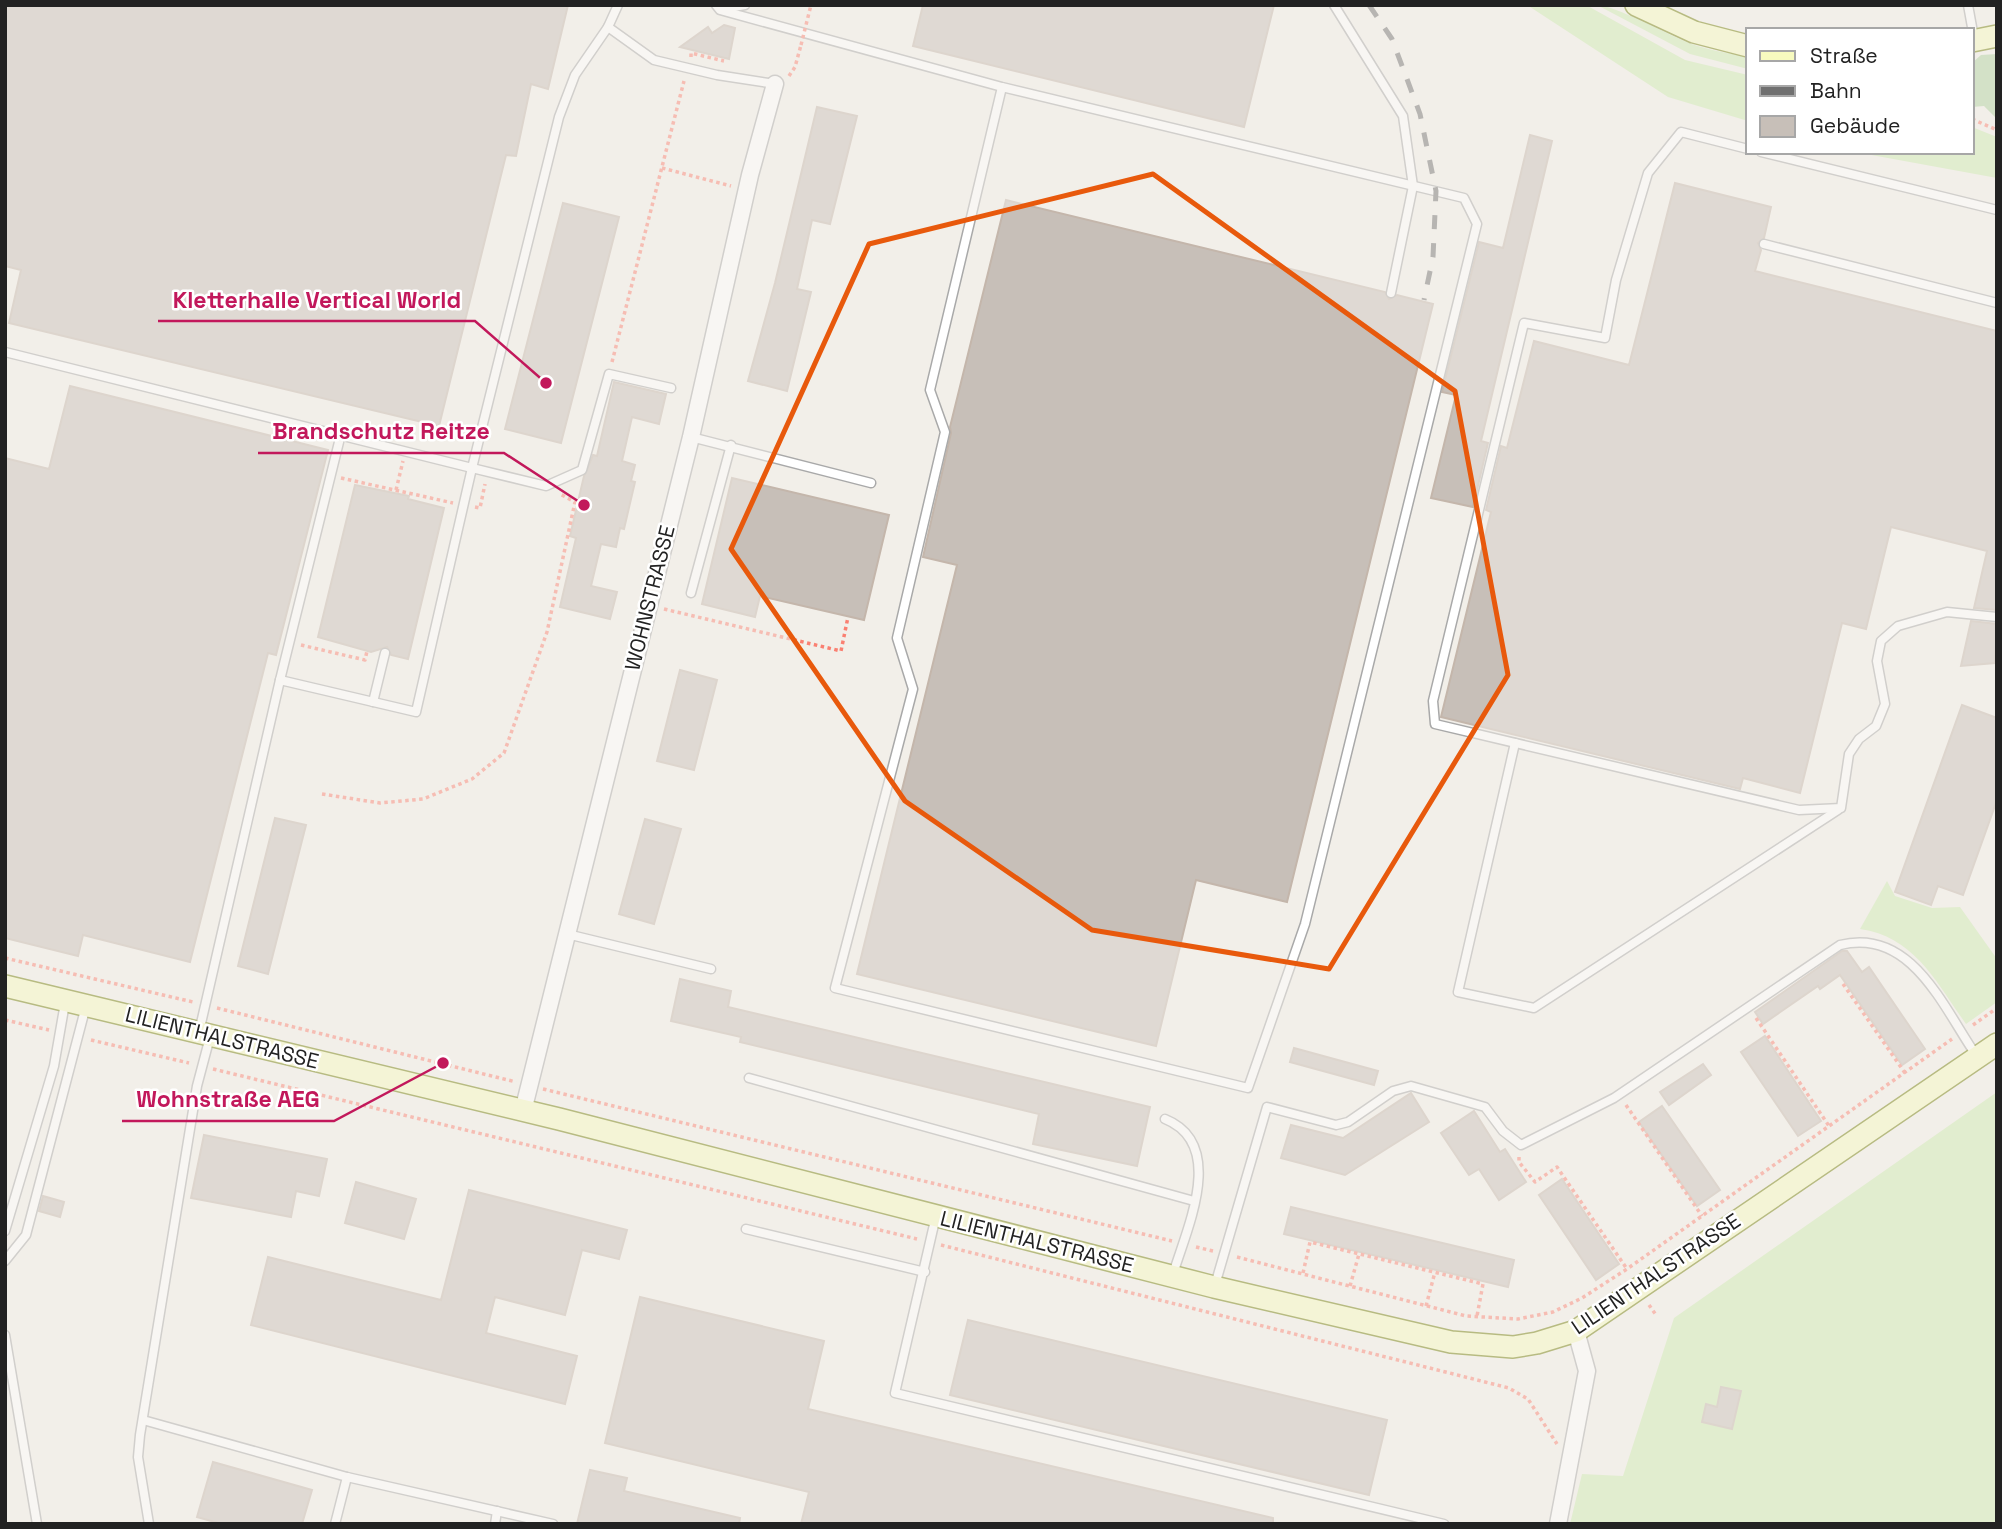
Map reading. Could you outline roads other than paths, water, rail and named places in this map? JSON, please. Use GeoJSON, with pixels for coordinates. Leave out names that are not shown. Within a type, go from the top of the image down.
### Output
{"type":"FeatureCollection","features":[{"type":"Feature","properties":{"kind":"main road"},"geometry":{"type":"LineString","coordinates":[[1636,5],[1695,32],[1746,45]]}},
{"type":"Feature","properties":{"kind":"main road"},"geometry":{"type":"LineString","coordinates":[[1974,41],[1997,36]]}},
{"type":"Feature","properties":{"kind":"main road","name":"LILIENTHALSTRASSE"},"geometry":{"type":"LineString","coordinates":[[5,986],[523,1111],[1214,1287],[1451,1342],[1478,1345],[1537,1343],[1576,1331],[1997,1044]]}},
{"type":"Feature","properties":{"kind":"street","name":"WOHNSTRASSE"},"geometry":{"type":"LineString","coordinates":[[523,1111],[691,437],[750,176],[775,84]]}},
{"type":"Feature","properties":{"kind":"street"},"geometry":{"type":"LineString","coordinates":[[1558,1524],[1587,1371],[1576,1331]]}},
{"type":"Feature","properties":{"kind":"lane"},"geometry":{"type":"LineString","coordinates":[[280,680],[416,712],[472,468],[559,117],[575,75],[608,27],[618,5]]}},
{"type":"Feature","properties":{"kind":"lane"},"geometry":{"type":"LineString","coordinates":[[718,8],[745,5]]}},
{"type":"Feature","properties":{"kind":"lane"},"geometry":{"type":"LineString","coordinates":[[1334,5],[1403,116],[1413,186],[1391,293]]}},
{"type":"Feature","properties":{"kind":"lane"},"geometry":{"type":"LineString","coordinates":[[1969,5],[1972,28]]}},
{"type":"Feature","properties":{"kind":"lane"},"geometry":{"type":"LineString","coordinates":[[718,8],[1002,87],[1464,198],[1477,224],[1305,924],[1248,1088],[835,988],[913,689],[897,638],[945,432],[930,390],[1002,87]]}},
{"type":"Feature","properties":{"kind":"lane"},"geometry":{"type":"LineString","coordinates":[[608,27],[654,60],[775,84]]}},
{"type":"Feature","properties":{"kind":"lane"},"geometry":{"type":"LineString","coordinates":[[1746,148],[1681,132],[1648,173],[1616,280],[1605,338],[1524,323],[1433,701],[1435,724],[1799,810],[1841,808]]}},
{"type":"Feature","properties":{"kind":"lane"},"geometry":{"type":"LineString","coordinates":[[1769,154],[1997,210]]}},
{"type":"Feature","properties":{"kind":"lane"},"geometry":{"type":"LineString","coordinates":[[1764,244],[1997,303]]}},
{"type":"Feature","properties":{"kind":"lane"},"geometry":{"type":"LineString","coordinates":[[5,352],[340,438],[546,486],[582,470],[608,374],[671,388]]}},
{"type":"Feature","properties":{"kind":"lane"},"geometry":{"type":"LineString","coordinates":[[691,437],[731,445],[871,483]]}},
{"type":"Feature","properties":{"kind":"lane"},"geometry":{"type":"LineString","coordinates":[[149,1524],[138,1457],[202,1066],[205,1033],[280,680],[340,438]]}},
{"type":"Feature","properties":{"kind":"lane"},"geometry":{"type":"LineString","coordinates":[[691,593],[731,445]]}},
{"type":"Feature","properties":{"kind":"lane"},"geometry":{"type":"LineString","coordinates":[[1515,743],[1458,992],[1534,1008],[1841,808],[1849,754],[1859,739],[1876,726],[1885,705],[1877,661],[1881,641],[1898,626],[1947,612],[1997,617]]}},
{"type":"Feature","properties":{"kind":"lane"},"geometry":{"type":"LineString","coordinates":[[373,702],[386,653]]}},
{"type":"Feature","properties":{"kind":"lane"},"geometry":{"type":"LineString","coordinates":[[567,934],[711,969]]}},
{"type":"Feature","properties":{"kind":"lane"},"geometry":{"type":"LineString","coordinates":[[1214,1287],[1266,1107],[1336,1125],[1348,1122],[1393,1091],[1411,1086],[1485,1107],[1503,1131],[1521,1145],[1567,1124],[1618,1095],[1840,945],[1859,940],[1885,946],[1906,957],[1921,972],[1978,1057]]}},
{"type":"Feature","properties":{"kind":"lane"},"geometry":{"type":"LineString","coordinates":[[5,1231],[61,1033],[76,1002]]}},
{"type":"Feature","properties":{"kind":"lane"},"geometry":{"type":"LineString","coordinates":[[5,1261],[26,1236],[78,1037],[76,1002]]}},
{"type":"Feature","properties":{"kind":"lane"},"geometry":{"type":"LineString","coordinates":[[749,1078],[1194,1201]]}},
{"type":"Feature","properties":{"kind":"lane"},"geometry":{"type":"LineString","coordinates":[[1165,1119],[1184,1129],[1197,1150],[1199,1178],[1172,1276]]}},
{"type":"Feature","properties":{"kind":"lane"},"geometry":{"type":"LineString","coordinates":[[936,1216],[932,1243],[895,1393],[1444,1524]]}},
{"type":"Feature","properties":{"kind":"lane"},"geometry":{"type":"LineString","coordinates":[[746,1229],[925,1272]]}},
{"type":"Feature","properties":{"kind":"lane"},"geometry":{"type":"LineString","coordinates":[[5,1335],[37,1524]]}},
{"type":"Feature","properties":{"kind":"lane"},"geometry":{"type":"LineString","coordinates":[[143,1420],[347,1476],[554,1524]]}},
{"type":"Feature","properties":{"kind":"lane"},"geometry":{"type":"LineString","coordinates":[[335,1524],[347,1476]]}},
{"type":"Feature","properties":{"kind":"lane"},"geometry":{"type":"LineString","coordinates":[[495,1524],[497,1511]]}},
{"type":"Feature","properties":{"kind":"railway"},"geometry":{"type":"LineString","coordinates":[[1369,5],[1392,39],[1420,114],[1436,191],[1433,257],[1424,300]]}},
{"type":"Feature","properties":{"kind":"place","name":"Kletterhalle Vertical World"},"geometry":{"type":"Point","coordinates":[546,383]}},
{"type":"Feature","properties":{"kind":"place","name":"Brandschutz Reitze"},"geometry":{"type":"Point","coordinates":[584,505]}},
{"type":"Feature","properties":{"kind":"place","name":"Wohnstraße AEG"},"geometry":{"type":"Point","coordinates":[443,1063]}}]}
